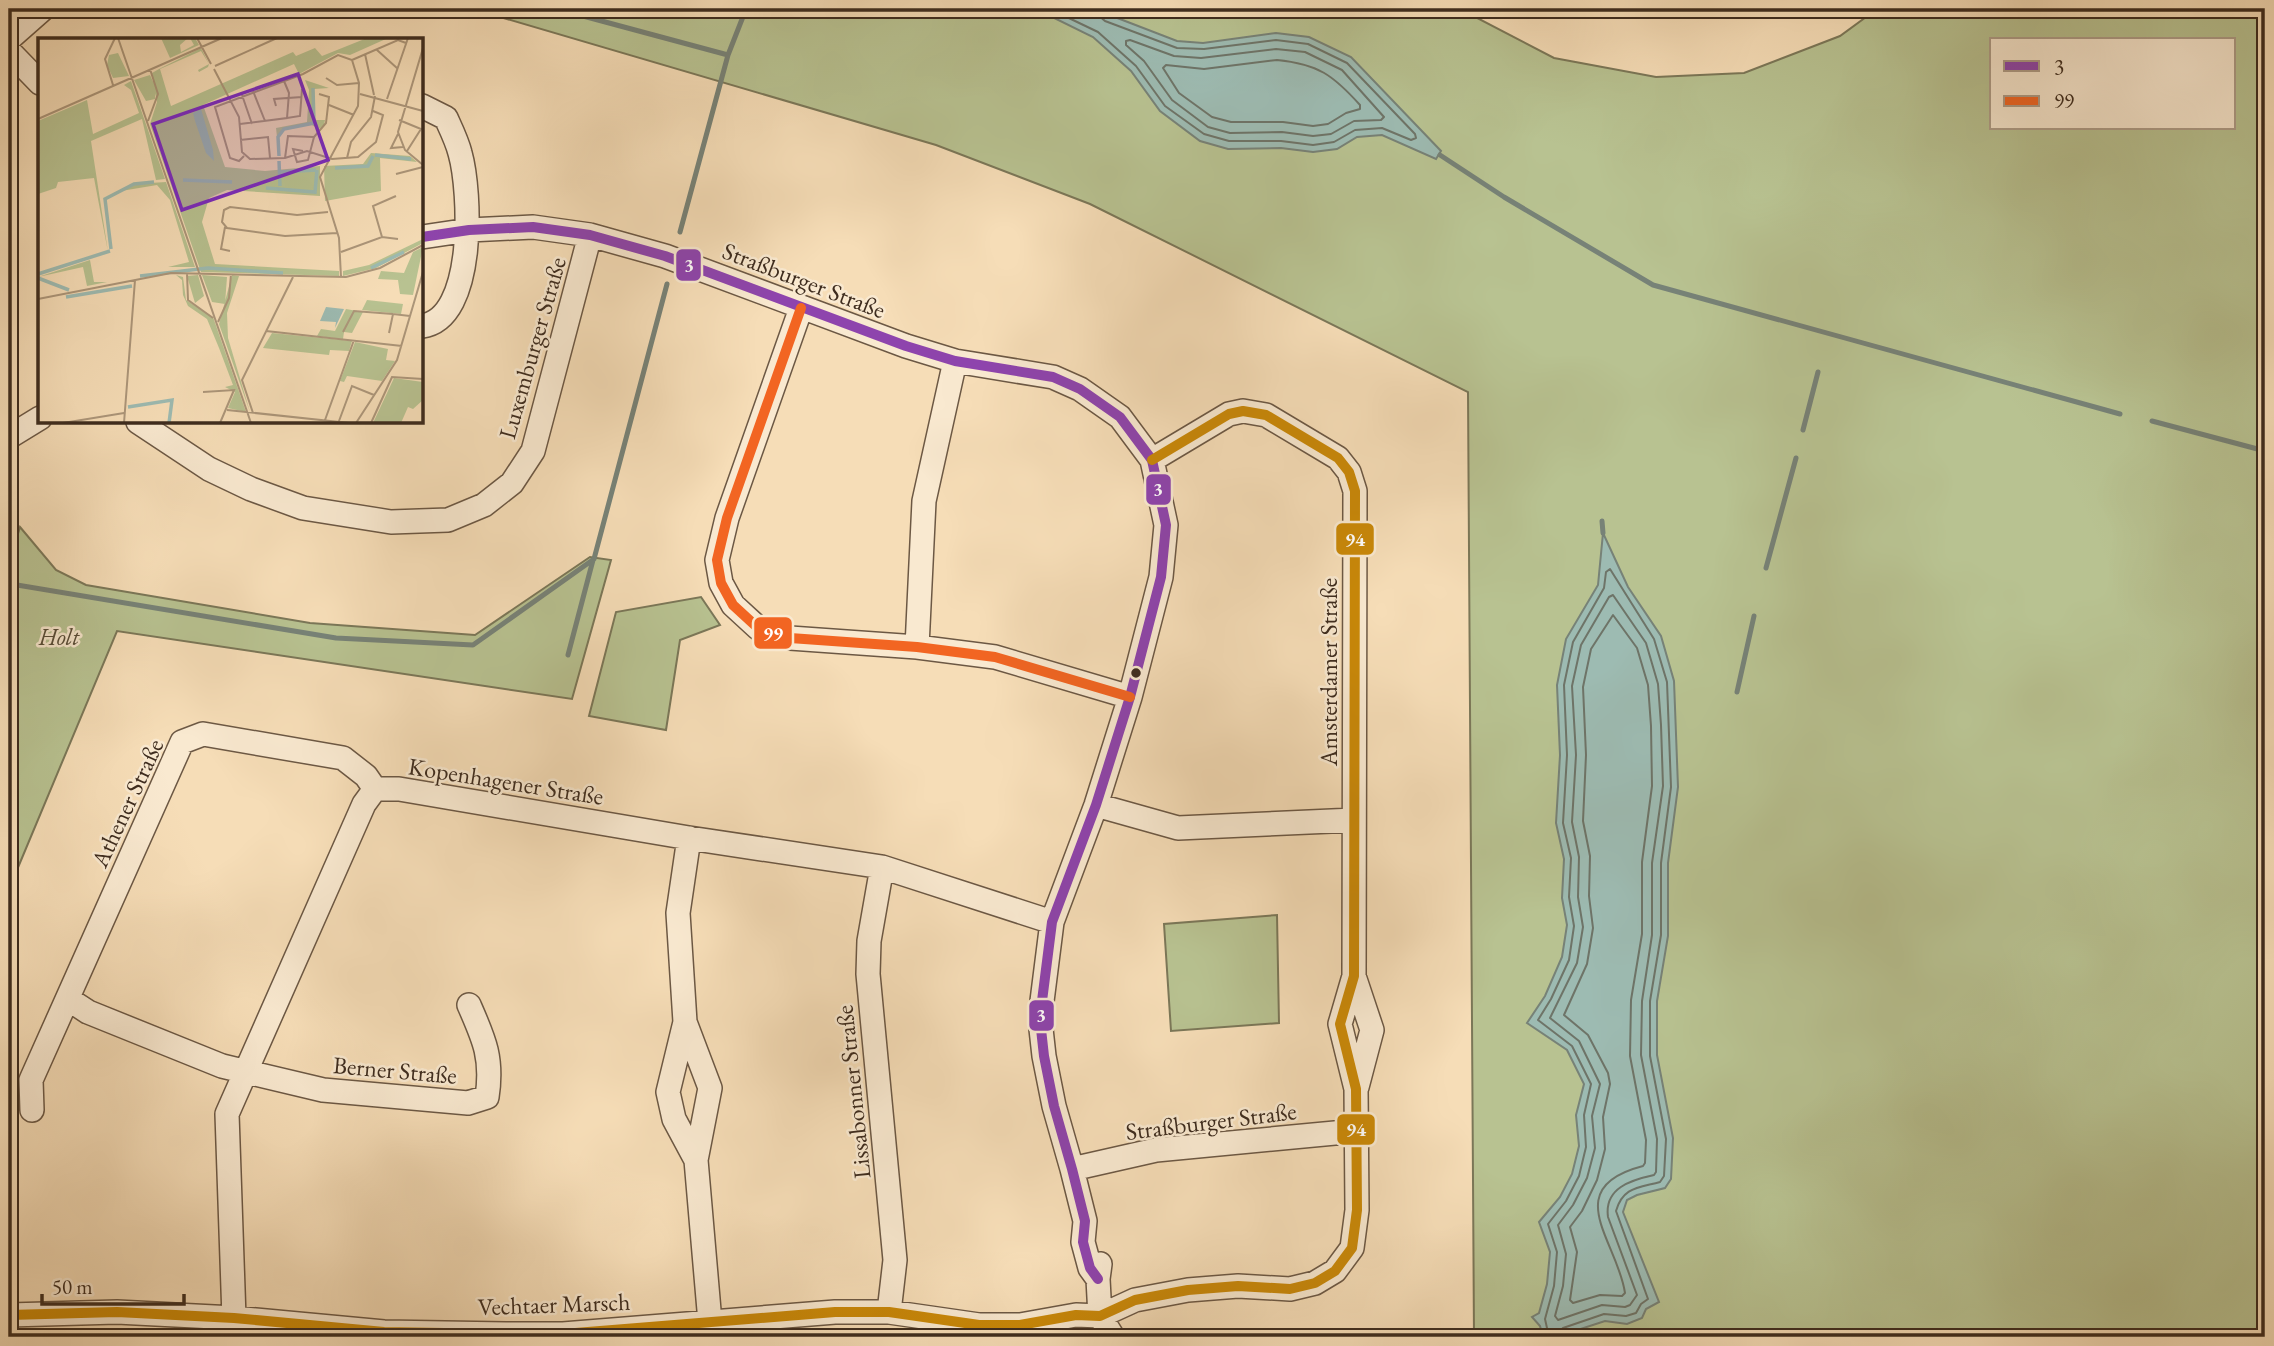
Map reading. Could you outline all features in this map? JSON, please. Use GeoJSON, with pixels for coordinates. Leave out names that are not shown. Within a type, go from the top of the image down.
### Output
{"type":"FeatureCollection","features":[{"type":"Feature","properties":{"kind":"street"},"geometry":{"type":"LineString","coordinates":[[9,39],[43,9]]}},
{"type":"Feature","properties":{"kind":"street"},"geometry":{"type":"LineString","coordinates":[[9,51],[38,81]]}},
{"type":"Feature","properties":{"kind":"street"},"geometry":{"type":"LineString","coordinates":[[424,107],[446,118],[461,154],[469,230],[465,264],[448,309],[432,325],[424,326]]}},
{"type":"Feature","properties":{"kind":"street","name":"Straßburger Straße"},"geometry":{"type":"LineString","coordinates":[[424,237],[469,230],[533,228],[590,235],[685,262],[906,346],[955,361],[1053,377],[1080,389],[1120,417],[1152,460],[1166,526],[1161,578],[1130,697],[1096,805],[1052,922],[1041,1029],[1054,1106],[1085,1221],[1083,1242],[1090,1268],[1098,1279],[1100,1316],[1113,1337]]}},
{"type":"Feature","properties":{"kind":"street","name":"Luxemburger Straße"},"geometry":{"type":"LineString","coordinates":[[141,424],[209,469],[251,489],[303,508],[391,522],[448,520],[484,505],[512,483],[533,451],[590,235]]}},
{"type":"Feature","properties":{"kind":"street"},"geometry":{"type":"LineString","coordinates":[[801,308],[727,518],[717,560],[720,583],[733,606],[758,628],[790,638],[917,647],[995,657],[1130,697]]}},
{"type":"Feature","properties":{"kind":"street"},"geometry":{"type":"LineString","coordinates":[[917,647],[924,501],[955,361]]}},
{"type":"Feature","properties":{"kind":"street","name":"Amsterdamer Straße"},"geometry":{"type":"LineString","coordinates":[[1100,1316],[1135,1300],[1188,1290],[1238,1286],[1290,1289],[1315,1283],[1335,1271],[1352,1248],[1357,1210],[1356,1089],[1340,1024],[1354,976],[1354,491],[1349,472],[1338,458],[1266,415],[1243,411],[1229,414],[1152,460]]}},
{"type":"Feature","properties":{"kind":"street"},"geometry":{"type":"LineString","coordinates":[[9,437],[38,419]]}},
{"type":"Feature","properties":{"kind":"street","name":"Athener Straße"},"geometry":{"type":"LineString","coordinates":[[32,1110],[31,1080],[182,742],[203,734],[342,758],[366,776],[375,789]]}},
{"type":"Feature","properties":{"kind":"street","name":"Kopenhagener Straße"},"geometry":{"type":"LineString","coordinates":[[234,1318],[227,1114],[364,804],[375,789],[399,789],[689,838],[882,867],[1052,922]]}},
{"type":"Feature","properties":{"kind":"street"},"geometry":{"type":"LineString","coordinates":[[1096,805],[1178,828],[1354,820]]}},
{"type":"Feature","properties":{"kind":"street"},"geometry":{"type":"LineString","coordinates":[[689,838],[678,914],[685,1022],[710,1088],[696,1160],[710,1322]]}},
{"type":"Feature","properties":{"kind":"street","name":"Lissabonner Straße"},"geometry":{"type":"LineString","coordinates":[[882,867],[869,941],[868,974],[895,1260],[889,1312]]}},
{"type":"Feature","properties":{"kind":"street"},"geometry":{"type":"LineString","coordinates":[[68,999],[88,1012],[222,1066],[245,1070]]}},
{"type":"Feature","properties":{"kind":"street","name":"Berner Straße"},"geometry":{"type":"LineString","coordinates":[[245,1070],[323,1090],[468,1103],[487,1097],[490,1080],[487,1045],[469,1005]]}},
{"type":"Feature","properties":{"kind":"street"},"geometry":{"type":"LineString","coordinates":[[685,1022],[668,1092],[674,1119],[696,1160]]}},
{"type":"Feature","properties":{"kind":"street","name":"Straßburger Straße"},"geometry":{"type":"LineString","coordinates":[[1072,1169],[1156,1150],[1356,1131]]}},
{"type":"Feature","properties":{"kind":"street","name":"Vechtaer Marsch"},"geometry":{"type":"LineString","coordinates":[[9,1315],[117,1312],[234,1318],[384,1332],[506,1334],[563,1334],[835,1312],[889,1312],[979,1325],[1020,1325],[1076,1315],[1100,1316]]}},
{"type":"Feature","properties":{"kind":"green space"},"geometry":{"type":"Polygon","coordinates":[[[473,9],[1460,9],[1554,58],[1656,77],[1744,73],[1840,36],[1877,9],[2265,9],[2265,1337],[1474,1337],[1468,392],[1090,204],[936,145],[473,9]]]}},
{"type":"Feature","properties":{"kind":"green space","name":"Holt"},"geometry":{"type":"Polygon","coordinates":[[[20,527],[56,570],[86,585],[310,623],[475,635],[590,557],[611,560],[572,699],[117,631],[9,889],[9,564],[20,527]]]}},
{"type":"Feature","properties":{"kind":"green space"},"geometry":{"type":"Polygon","coordinates":[[[701,597],[720,625],[680,640],[666,730],[589,716],[616,612],[701,597]]]}},
{"type":"Feature","properties":{"kind":"green space"},"geometry":{"type":"Polygon","coordinates":[[[1277,915],[1279,1023],[1171,1031],[1164,924],[1277,915]]]}},
{"type":"Feature","properties":{"kind":"water"},"geometry":{"type":"Polygon","coordinates":[[[1036,9],[1100,9],[1177,41],[1203,43],[1276,33],[1309,37],[1351,57],[1441,151],[1436,159],[1382,135],[1357,137],[1337,149],[1313,152],[1281,148],[1228,149],[1200,141],[1160,111],[1131,71],[1093,37],[1036,9]]]}},
{"type":"Feature","properties":{"kind":"water"},"geometry":{"type":"Polygon","coordinates":[[[1603,533],[1628,587],[1661,636],[1674,681],[1678,787],[1668,863],[1668,936],[1657,1001],[1657,1055],[1673,1138],[1671,1179],[1665,1188],[1627,1200],[1623,1212],[1659,1302],[1646,1309],[1642,1318],[1627,1324],[1605,1321],[1556,1337],[1543,1337],[1540,1326],[1532,1317],[1539,1313],[1547,1284],[1550,1252],[1539,1222],[1560,1197],[1572,1174],[1579,1146],[1576,1115],[1584,1084],[1567,1050],[1527,1023],[1545,996],[1562,957],[1567,925],[1562,898],[1564,859],[1556,823],[1560,755],[1557,685],[1566,639],[1598,585],[1603,533]]]}},
{"type":"Feature","properties":{"kind":"waterway"},"geometry":{"type":"LineString","coordinates":[[557,9],[728,55]]}},
{"type":"Feature","properties":{"kind":"waterway"},"geometry":{"type":"LineString","coordinates":[[680,232],[728,55],[746,9]]}},
{"type":"Feature","properties":{"kind":"waterway"},"geometry":{"type":"LineString","coordinates":[[1440,155],[1504,197],[1653,285],[2120,414]]}},
{"type":"Feature","properties":{"kind":"waterway"},"geometry":{"type":"LineString","coordinates":[[9,611],[17,585],[336,638],[473,645],[594,559],[667,284]]}},
{"type":"Feature","properties":{"kind":"waterway"},"geometry":{"type":"LineString","coordinates":[[1803,430],[1818,372]]}},
{"type":"Feature","properties":{"kind":"waterway"},"geometry":{"type":"LineString","coordinates":[[2152,421],[2265,451]]}},
{"type":"Feature","properties":{"kind":"waterway"},"geometry":{"type":"LineString","coordinates":[[1766,568],[1796,458]]}},
{"type":"Feature","properties":{"kind":"waterway"},"geometry":{"type":"LineString","coordinates":[[1602,521],[1603,533]]}},
{"type":"Feature","properties":{"kind":"waterway"},"geometry":{"type":"LineString","coordinates":[[568,655],[593,560]]}},
{"type":"Feature","properties":{"kind":"waterway"},"geometry":{"type":"LineString","coordinates":[[1737,692],[1754,616]]}},
{"type":"Feature","properties":{"kind":"transit line","name":"3"},"geometry":{"type":"LineString","coordinates":[[424,237],[469,230],[533,227],[590,235],[665,256],[906,346],[955,361],[1053,377],[1080,389],[1120,417],[1152,460],[1166,525],[1161,577],[1130,697],[1096,805],[1052,922],[1042,1001],[1044,1056],[1054,1106],[1085,1221],[1083,1242],[1090,1268],[1098,1279]]}},
{"type":"Feature","properties":{"kind":"transit line","name":"99"},"geometry":{"type":"LineString","coordinates":[[801,308],[727,518],[717,560],[721,583],[733,605],[758,628],[790,638],[917,647],[995,657],[1130,697]]}},
{"type":"Feature","properties":{"kind":"transit line","name":"94"},"geometry":{"type":"LineString","coordinates":[[9,1315],[117,1312],[234,1318],[384,1332],[506,1334],[563,1334],[835,1312],[889,1312],[979,1325],[1020,1325],[1076,1315],[1100,1316],[1135,1300],[1188,1290],[1238,1286],[1290,1289],[1315,1283],[1335,1271],[1352,1248],[1357,1210],[1356,1089],[1340,1024],[1354,976],[1355,491],[1349,472],[1338,458],[1266,415],[1243,411],[1229,414],[1152,460]]}}]}
